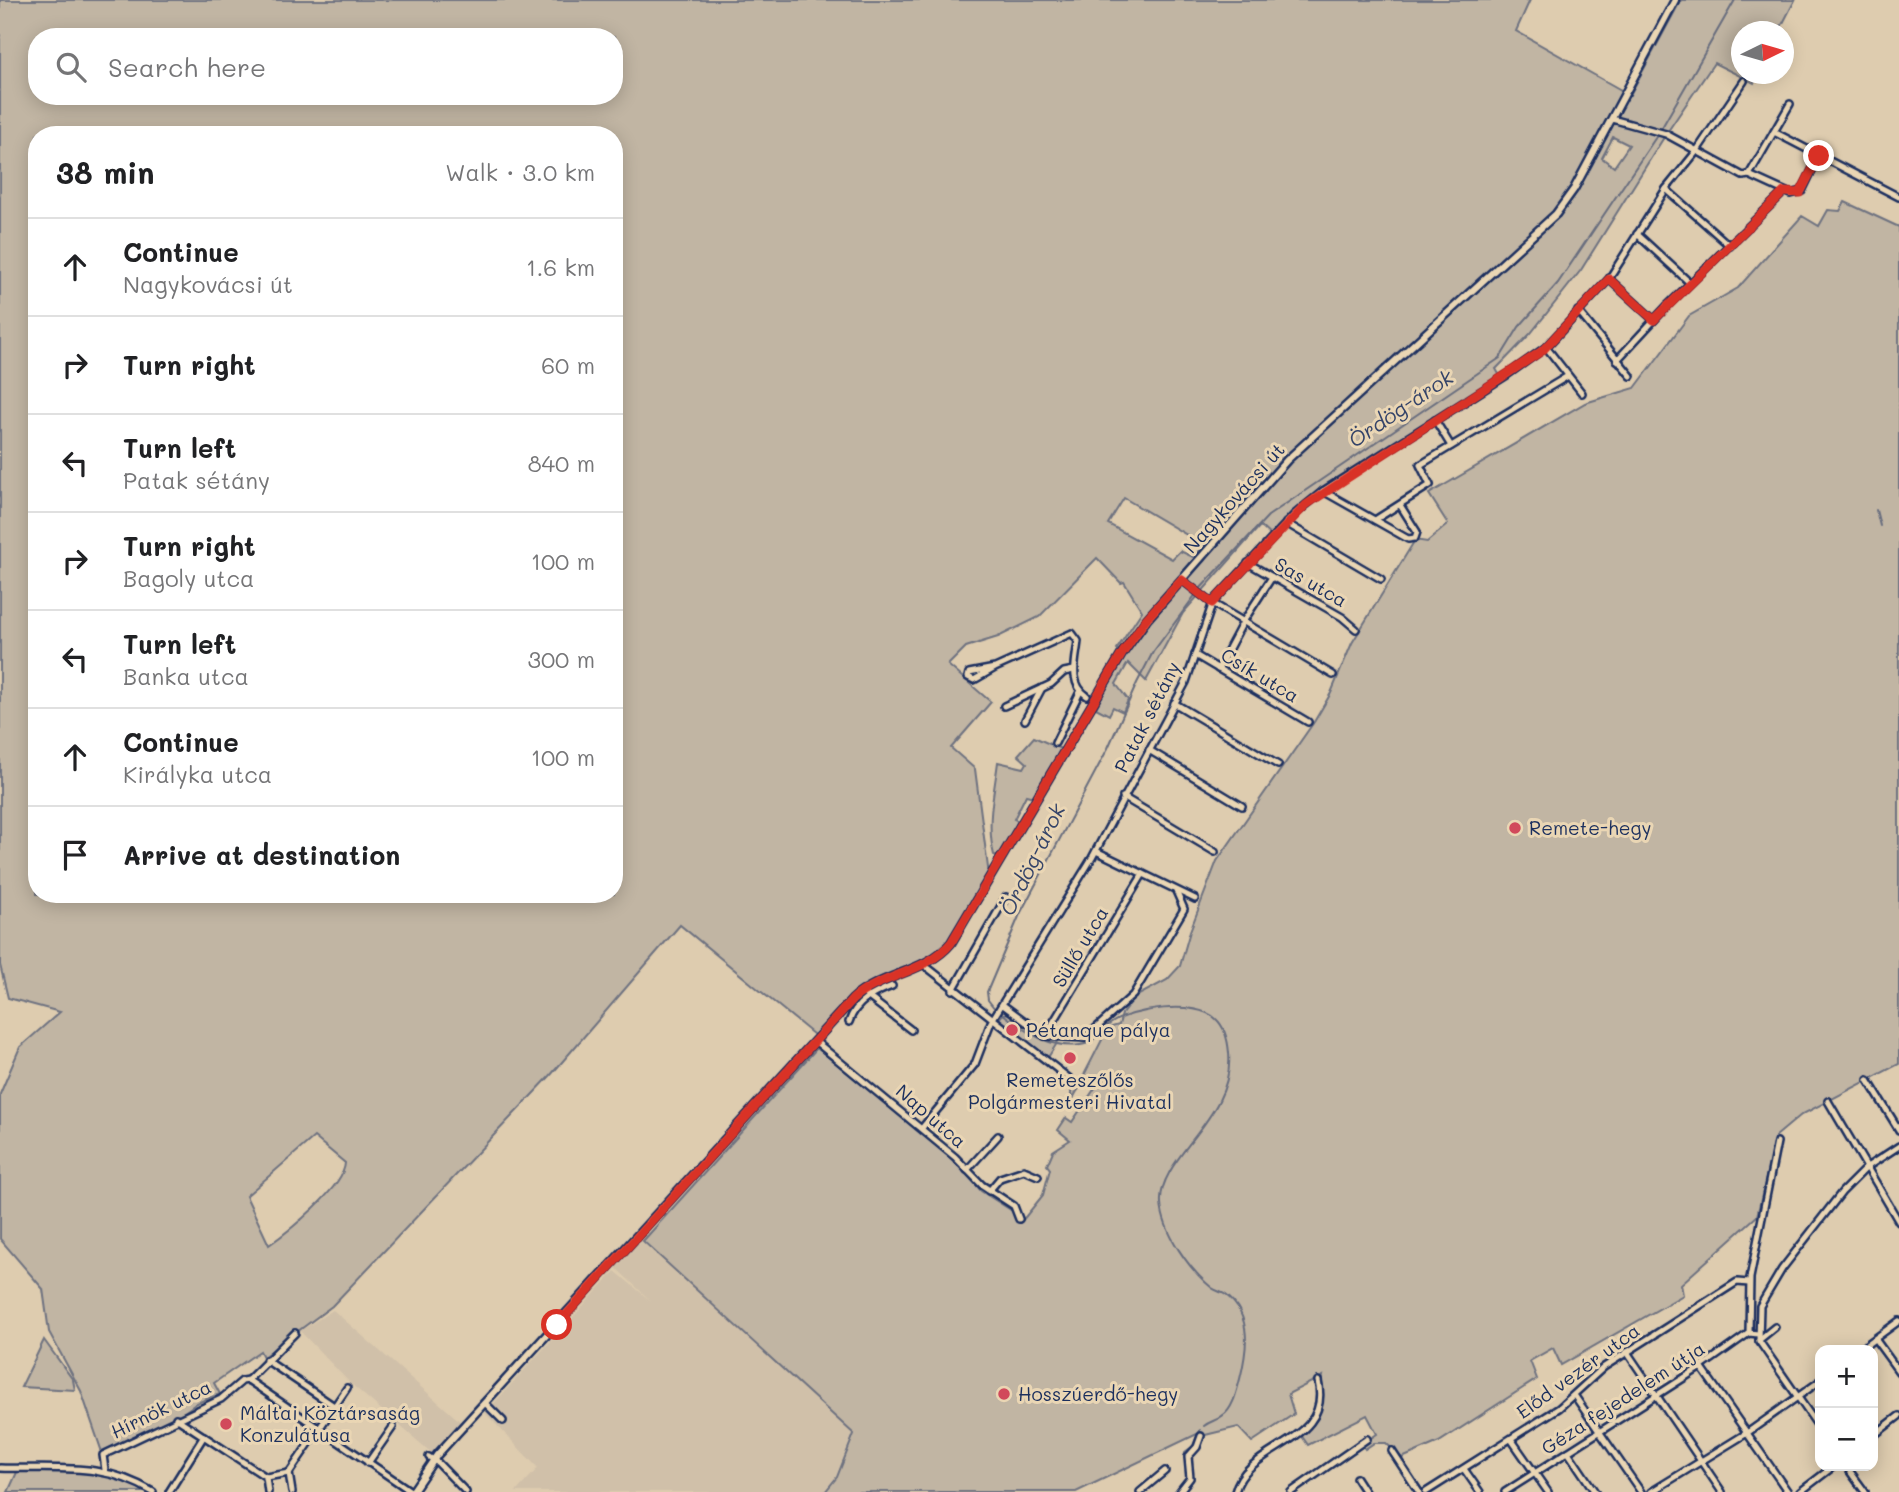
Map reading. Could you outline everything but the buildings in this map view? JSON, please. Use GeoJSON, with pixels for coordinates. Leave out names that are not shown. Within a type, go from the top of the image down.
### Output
{"type":"FeatureCollection","features":[{"type":"Feature","properties":{"kind":"street","name":"Nagykovácsi út"},"geometry":{"type":"LineString","coordinates":[[412,1492],[433,1460],[815,1041],[865,994],[923,964],[951,943],[1122,654],[1146,619],[1287,460],[1556,215],[1574,189],[1675,0]]}},
{"type":"Feature","properties":{"kind":"street","name":"Patak sétány"},"geometry":{"type":"LineString","coordinates":[[922,1128],[975,1064],[993,1019],[1096,851],[1174,703],[1195,655],[1212,603],[1286,523],[1323,491],[1546,347],[1609,279],[1666,189],[1696,152],[1741,84]]}},
{"type":"Feature","properties":{"kind":"street"},"geometry":{"type":"LineString","coordinates":[[1749,175],[1790,104]]}},
{"type":"Feature","properties":{"kind":"street"},"geometry":{"type":"LineString","coordinates":[[1612,119],[1665,134],[1743,176],[1749,175],[1793,194],[1802,191],[1819,156]]}},
{"type":"Feature","properties":{"kind":"street"},"geometry":{"type":"LineString","coordinates":[[1774,132],[1899,198]]}},
{"type":"Feature","properties":{"kind":"street"},"geometry":{"type":"LineString","coordinates":[[1666,189],[1730,246]]}},
{"type":"Feature","properties":{"kind":"street"},"geometry":{"type":"LineString","coordinates":[[1617,360],[1690,283],[1784,192]]}},
{"type":"Feature","properties":{"kind":"street"},"geometry":{"type":"LineString","coordinates":[[1637,234],[1690,283]]}},
{"type":"Feature","properties":{"kind":"street"},"geometry":{"type":"LineString","coordinates":[[1609,279],[1654,320]]}},
{"type":"Feature","properties":{"kind":"street"},"geometry":{"type":"LineString","coordinates":[[1578,311],[1631,376]]}},
{"type":"Feature","properties":{"kind":"street"},"geometry":{"type":"LineString","coordinates":[[1546,347],[1582,393]]}},
{"type":"Feature","properties":{"kind":"street"},"geometry":{"type":"LineString","coordinates":[[1375,520],[1430,485],[1420,466],[1568,376]]}},
{"type":"Feature","properties":{"kind":"street"},"geometry":{"type":"LineString","coordinates":[[1435,420],[1451,446]]}},
{"type":"Feature","properties":{"kind":"street"},"geometry":{"type":"LineString","coordinates":[[1323,491],[1408,539],[1417,537],[1417,532],[1400,505]]}},
{"type":"Feature","properties":{"kind":"street"},"geometry":{"type":"LineString","coordinates":[[1286,523],[1381,579]]}},
{"type":"Feature","properties":{"kind":"street","name":"Sas utca"},"geometry":{"type":"LineString","coordinates":[[1248,563],[1342,617],[1356,629]]}},
{"type":"Feature","properties":{"kind":"street"},"geometry":{"type":"LineString","coordinates":[[1219,669],[1243,622],[1272,577]]}},
{"type":"Feature","properties":{"kind":"street"},"geometry":{"type":"LineString","coordinates":[[1182,580],[1212,603],[1333,675]]}},
{"type":"Feature","properties":{"kind":"street"},"geometry":{"type":"LineString","coordinates":[[995,668],[1072,634],[1078,641],[1074,670],[1080,692],[1055,743]]}},
{"type":"Feature","properties":{"kind":"street","name":"Csík utca"},"geometry":{"type":"LineString","coordinates":[[1195,655],[1308,722]]}},
{"type":"Feature","properties":{"kind":"street"},"geometry":{"type":"LineString","coordinates":[[1004,705],[1042,688],[1064,672],[1074,670]]}},
{"type":"Feature","properties":{"kind":"street"},"geometry":{"type":"LineString","coordinates":[[1026,720],[1042,688]]}},
{"type":"Feature","properties":{"kind":"street"},"geometry":{"type":"LineString","coordinates":[[1080,692],[1087,696]]}},
{"type":"Feature","properties":{"kind":"street"},"geometry":{"type":"LineString","coordinates":[[1174,703],[1278,765]]}},
{"type":"Feature","properties":{"kind":"street"},"geometry":{"type":"LineString","coordinates":[[1149,750],[1242,806]]}},
{"type":"Feature","properties":{"kind":"street"},"geometry":{"type":"LineString","coordinates":[[1123,797],[1215,852]]}},
{"type":"Feature","properties":{"kind":"street"},"geometry":{"type":"LineString","coordinates":[[1096,851],[1195,899]]}},
{"type":"Feature","properties":{"kind":"street","name":"Süllő utca"},"geometry":{"type":"LineString","coordinates":[[1045,1036],[1143,874]]}},
{"type":"Feature","properties":{"kind":"street"},"geometry":{"type":"LineString","coordinates":[[1003,1005],[1045,1036],[1079,1039],[1088,1035],[1134,992],[1184,909],[1176,891]]}},
{"type":"Feature","properties":{"kind":"street"},"geometry":{"type":"LineString","coordinates":[[953,990],[1006,897]]}},
{"type":"Feature","properties":{"kind":"street"},"geometry":{"type":"LineString","coordinates":[[923,964],[1075,1083]]}},
{"type":"Feature","properties":{"kind":"street"},"geometry":{"type":"LineString","coordinates":[[849,1022],[865,994],[892,986]]}},
{"type":"Feature","properties":{"kind":"street"},"geometry":{"type":"LineString","coordinates":[[865,994],[911,1030]]}},
{"type":"Feature","properties":{"kind":"street","name":"Nap utca"},"geometry":{"type":"LineString","coordinates":[[815,1041],[922,1128],[989,1191],[1015,1208],[1020,1219]]}},
{"type":"Feature","properties":{"kind":"street"},"geometry":{"type":"LineString","coordinates":[[1868,1080],[1899,1130]]}},
{"type":"Feature","properties":{"kind":"street"},"geometry":{"type":"LineString","coordinates":[[1828,1101],[1829,1107],[1899,1222]]}},
{"type":"Feature","properties":{"kind":"street"},"geometry":{"type":"LineString","coordinates":[[967,1170],[998,1136]]}},
{"type":"Feature","properties":{"kind":"street"},"geometry":{"type":"LineString","coordinates":[[1759,1337],[1749,1333],[1749,1283],[1777,1142]]}},
{"type":"Feature","properties":{"kind":"street"},"geometry":{"type":"LineString","coordinates":[[1815,1422],[1759,1337],[1758,1312],[1765,1293],[1842,1192],[1867,1167],[1899,1146]]}},
{"type":"Feature","properties":{"kind":"street"},"geometry":{"type":"LineString","coordinates":[[989,1191],[1000,1178],[1024,1170],[1038,1176]]}},
{"type":"Feature","properties":{"kind":"street","name":"Előd vezér utca"},"geometry":{"type":"LineString","coordinates":[[1426,1492],[1511,1439],[1574,1395],[1587,1380],[1627,1352],[1737,1282],[1749,1283]]}},
{"type":"Feature","properties":{"kind":"street"},"geometry":{"type":"LineString","coordinates":[[1866,1345],[1899,1321]]}},
{"type":"Feature","properties":{"kind":"street"},"geometry":{"type":"LineString","coordinates":[[1759,1337],[1774,1327]]}},
{"type":"Feature","properties":{"kind":"street","name":"Géza fejedelem útja"},"geometry":{"type":"LineString","coordinates":[[1505,1492],[1701,1367],[1749,1333]]}},
{"type":"Feature","properties":{"kind":"street","name":"Hírnök utca"},"geometry":{"type":"LineString","coordinates":[[105,1470],[103,1455],[176,1418],[221,1399],[247,1380],[295,1334]]}},
{"type":"Feature","properties":{"kind":"street"},"geometry":{"type":"LineString","coordinates":[[1875,1339],[1899,1372]]}},
{"type":"Feature","properties":{"kind":"street"},"geometry":{"type":"LineString","coordinates":[[1627,1352],[1722,1492]]}},
{"type":"Feature","properties":{"kind":"street"},"geometry":{"type":"LineString","coordinates":[[266,1360],[334,1406]]}},
{"type":"Feature","properties":{"kind":"street"},"geometry":{"type":"LineString","coordinates":[[1701,1367],[1788,1492]]}},
{"type":"Feature","properties":{"kind":"street"},"geometry":{"type":"LineString","coordinates":[[247,1380],[412,1492]]}},
{"type":"Feature","properties":{"kind":"street"},"geometry":{"type":"LineString","coordinates":[[1236,1492],[1248,1467],[1298,1437],[1312,1419],[1322,1396],[1318,1381]]}},
{"type":"Feature","properties":{"kind":"street"},"geometry":{"type":"LineString","coordinates":[[1651,1492],[1747,1433],[1815,1385]]}},
{"type":"Feature","properties":{"kind":"street"},"geometry":{"type":"LineString","coordinates":[[292,1492],[289,1473],[346,1388]]}},
{"type":"Feature","properties":{"kind":"street"},"geometry":{"type":"LineString","coordinates":[[1574,1395],[1641,1492]]}},
{"type":"Feature","properties":{"kind":"street"},"geometry":{"type":"LineString","coordinates":[[485,1403],[503,1421]]}},
{"type":"Feature","properties":{"kind":"street"},"geometry":{"type":"LineString","coordinates":[[1878,1432],[1899,1416]]}},
{"type":"Feature","properties":{"kind":"street"},"geometry":{"type":"LineString","coordinates":[[176,1418],[266,1477],[289,1473]]}},
{"type":"Feature","properties":{"kind":"street"},"geometry":{"type":"LineString","coordinates":[[368,1463],[393,1427]]}},
{"type":"Feature","properties":{"kind":"street"},"geometry":{"type":"LineString","coordinates":[[169,1492],[204,1436]]}},
{"type":"Feature","properties":{"kind":"street"},"geometry":{"type":"LineString","coordinates":[[1179,1492],[1190,1478],[1188,1459],[1200,1436]]}},
{"type":"Feature","properties":{"kind":"street"},"geometry":{"type":"LineString","coordinates":[[1291,1492],[1367,1439]]}},
{"type":"Feature","properties":{"kind":"street"},"geometry":{"type":"LineString","coordinates":[[1511,1439],[1548,1492]]}},
{"type":"Feature","properties":{"kind":"street"},"geometry":{"type":"LineString","coordinates":[[1392,1451],[1419,1492]]}},
{"type":"Feature","properties":{"kind":"street"},"geometry":{"type":"LineString","coordinates":[[1568,1452],[1595,1492]]}},
{"type":"Feature","properties":{"kind":"street"},"geometry":{"type":"LineString","coordinates":[[433,1460],[466,1492]]}},
{"type":"Feature","properties":{"kind":"street"},"geometry":{"type":"LineString","coordinates":[[0,1468],[105,1470],[128,1478],[153,1492]]}},
{"type":"Feature","properties":{"kind":"street"},"geometry":{"type":"LineString","coordinates":[[1464,1469],[1480,1492]]}},
{"type":"Feature","properties":{"kind":"street"},"geometry":{"type":"LineString","coordinates":[[1140,1492],[1165,1471]]}},
{"type":"Feature","properties":{"kind":"street"},"geometry":{"type":"LineString","coordinates":[[1800,1492],[1827,1471]]}},
{"type":"Feature","properties":{"kind":"street"},"geometry":{"type":"LineString","coordinates":[[1850,1471],[1865,1492]]}},
{"type":"Feature","properties":{"kind":"street"},"geometry":{"type":"LineString","coordinates":[[266,1477],[268,1492]]}},
{"type":"Feature","properties":{"kind":"street"},"geometry":{"type":"LineString","coordinates":[[1356,1478],[1365,1492]]}},
{"type":"Feature","properties":{"kind":"shaded area"},"geometry":{"type":"Polygon","coordinates":[[[0,0],[1530,0],[1516,31],[1630,95],[1681,0],[1795,0],[1784,21],[1731,21],[1731,72],[1714,63],[1581,270],[1531,333],[1496,369],[1500,376],[1394,443],[1290,514],[1272,537],[1260,526],[1183,613],[1146,681],[1128,663],[1116,684],[1128,700],[1123,712],[1113,707],[1109,715],[1096,708],[1123,657],[1117,649],[1142,611],[1124,582],[1121,583],[1097,558],[1039,617],[998,637],[966,647],[948,665],[991,702],[951,748],[975,769],[990,883],[950,945],[925,967],[863,994],[819,1039],[680,925],[550,1076],[332,1306],[263,1357],[260,1351],[214,1383],[220,1394],[197,1403],[176,1418],[103,1455],[81,1391],[49,1332],[43,1289],[0,1239],[0,1094],[20,1047],[60,1012],[8,998],[0,965],[0,0]],[[1613,137],[1602,158],[1614,167],[1629,145],[1613,137]],[[1124,498],[1108,524],[1172,559],[1180,551],[1195,558],[1202,544],[1124,498]],[[314,1137],[246,1196],[269,1245],[314,1208],[336,1184],[342,1173],[345,1163],[314,1137]]]}},
{"type":"Feature","properties":{"kind":"shaded area"},"geometry":{"type":"Polygon","coordinates":[[[1845,202],[1899,227],[1899,1064],[1801,1115],[1776,1136],[1757,1216],[1681,1284],[1683,1295],[1561,1365],[1553,1348],[1530,1361],[1537,1379],[1439,1442],[1402,1458],[1386,1443],[1374,1443],[1365,1449],[1362,1444],[1377,1434],[1367,1415],[1308,1445],[1301,1435],[1317,1407],[1323,1376],[1288,1394],[1294,1414],[1252,1442],[1238,1427],[1201,1436],[1199,1433],[1076,1492],[825,1492],[837,1477],[854,1434],[643,1241],[817,1048],[919,1130],[960,1166],[981,1191],[1017,1214],[1022,1221],[1043,1195],[1050,1169],[1047,1165],[1053,1151],[1070,1140],[1058,1130],[1066,1118],[1072,1122],[1099,1082],[1092,1078],[1084,1084],[1076,1092],[1071,1105],[1071,1086],[1083,1077],[1108,1028],[1119,1025],[1122,1014],[1135,997],[1167,980],[1180,966],[1190,931],[1217,861],[1314,722],[1331,693],[1352,643],[1415,540],[1427,542],[1448,524],[1429,494],[1585,403],[1635,388],[1689,316],[1738,288],[1802,216],[1819,226],[1828,210],[1840,211],[1845,202]]]}},
{"type":"Feature","properties":{"kind":"shaded area"},"geometry":{"type":"Polygon","coordinates":[[[1034,737],[1061,749],[1034,797],[1026,795],[1014,819],[1021,822],[1003,857],[994,855],[991,820],[998,762],[1024,768],[1027,763],[1018,755],[1034,737]]]}},
{"type":"Feature","properties":{"kind":"shaded area"},"geometry":{"type":"Polygon","coordinates":[[[1009,1013],[1045,1039],[1059,1040],[1047,1059],[998,1020],[1003,1014],[1009,1013]]]}},
{"type":"Feature","properties":{"kind":"shaded area"},"geometry":{"type":"Polygon","coordinates":[[[640,1240],[854,1434],[837,1477],[825,1492],[516,1492],[538,1468],[485,1413],[615,1271],[651,1301],[615,1267],[640,1240]]]}},
{"type":"Feature","properties":{"kind":"shaded area"},"geometry":{"type":"Polygon","coordinates":[[[333,1310],[462,1423],[434,1455],[350,1383],[300,1331],[333,1310]]]}},
{"type":"Feature","properties":{"kind":"shaded area"},"geometry":{"type":"Polygon","coordinates":[[[44,1340],[73,1380],[75,1390],[21,1387],[44,1340]]]}},
{"type":"Feature","properties":{"kind":"shaded area"},"geometry":{"type":"Polygon","coordinates":[[[18,1470],[105,1470],[146,1492],[8,1492],[18,1470]]]}},
{"type":"Feature","properties":{"kind":"waterway","name":"Ördög-árok"},"geometry":{"type":"LineString","coordinates":[[1661,129],[1735,0]]}},
{"type":"Feature","properties":{"kind":"waterway","name":"Ördög-árok"},"geometry":{"type":"LineString","coordinates":[[1199,590],[1268,516],[1500,358],[1519,327],[1558,283],[1658,134]]}},
{"type":"Feature","properties":{"kind":"waterway"},"geometry":{"type":"LineString","coordinates":[[1876,510],[1880,526]]}},
{"type":"Feature","properties":{"kind":"waterway","name":"Ördög-árok"},"geometry":{"type":"LineString","coordinates":[[995,1009],[988,1000],[987,992],[1020,914],[1108,748],[1153,652],[1196,594]]}},
{"type":"Feature","properties":{"kind":"waterway","name":"Ördög-árok"},"geometry":{"type":"LineString","coordinates":[[1000,1012],[1037,1037],[1068,1045],[1089,1042],[1120,1019],[1163,1008],[1194,1009],[1207,1013],[1216,1019],[1224,1030],[1229,1053],[1228,1076],[1209,1117],[1171,1169],[1163,1186],[1161,1203],[1172,1238],[1186,1261],[1203,1280],[1235,1303],[1244,1323],[1245,1357],[1234,1399],[1226,1413],[1204,1426]]}},
{"type":"Feature","properties":{"kind":"waterway","name":"Ördög-árok"},"geometry":{"type":"LineString","coordinates":[[1187,1468],[1185,1452],[1193,1446],[1200,1430]]}},
{"type":"Feature","properties":{"kind":"waterway","name":"Ördög-árok"},"geometry":{"type":"LineString","coordinates":[[1176,1492],[1183,1482]]}},
{"type":"Feature","properties":{"kind":"place","name":"Remete-hegy"},"geometry":{"type":"Point","coordinates":[1515,828]}},
{"type":"Feature","properties":{"kind":"place","name":"Pétanque pálya"},"geometry":{"type":"Point","coordinates":[1012,1030]}},
{"type":"Feature","properties":{"kind":"place","name":"Remeteszőlős Polgármesteri Hivatal"},"geometry":{"type":"Point","coordinates":[1070,1058]}},
{"type":"Feature","properties":{"kind":"place","name":"Hosszúerdő-hegy"},"geometry":{"type":"Point","coordinates":[1004,1394]}},
{"type":"Feature","properties":{"kind":"place","name":"Máltai Köztársaság Konzulátusa"},"geometry":{"type":"Point","coordinates":[226,1424]}},
{"type":"Feature","properties":{"kind":"route"},"geometry":{"type":"LineString","coordinates":[[557,1325],[853,999],[874,985],[932,960],[946,950],[978,902],[1122,654],[1146,619],[1182,580],[1212,603],[1295,514],[1323,491],[1542,351],[1609,279],[1654,320],[1784,192],[1800,193],[1819,156]]}}]}
